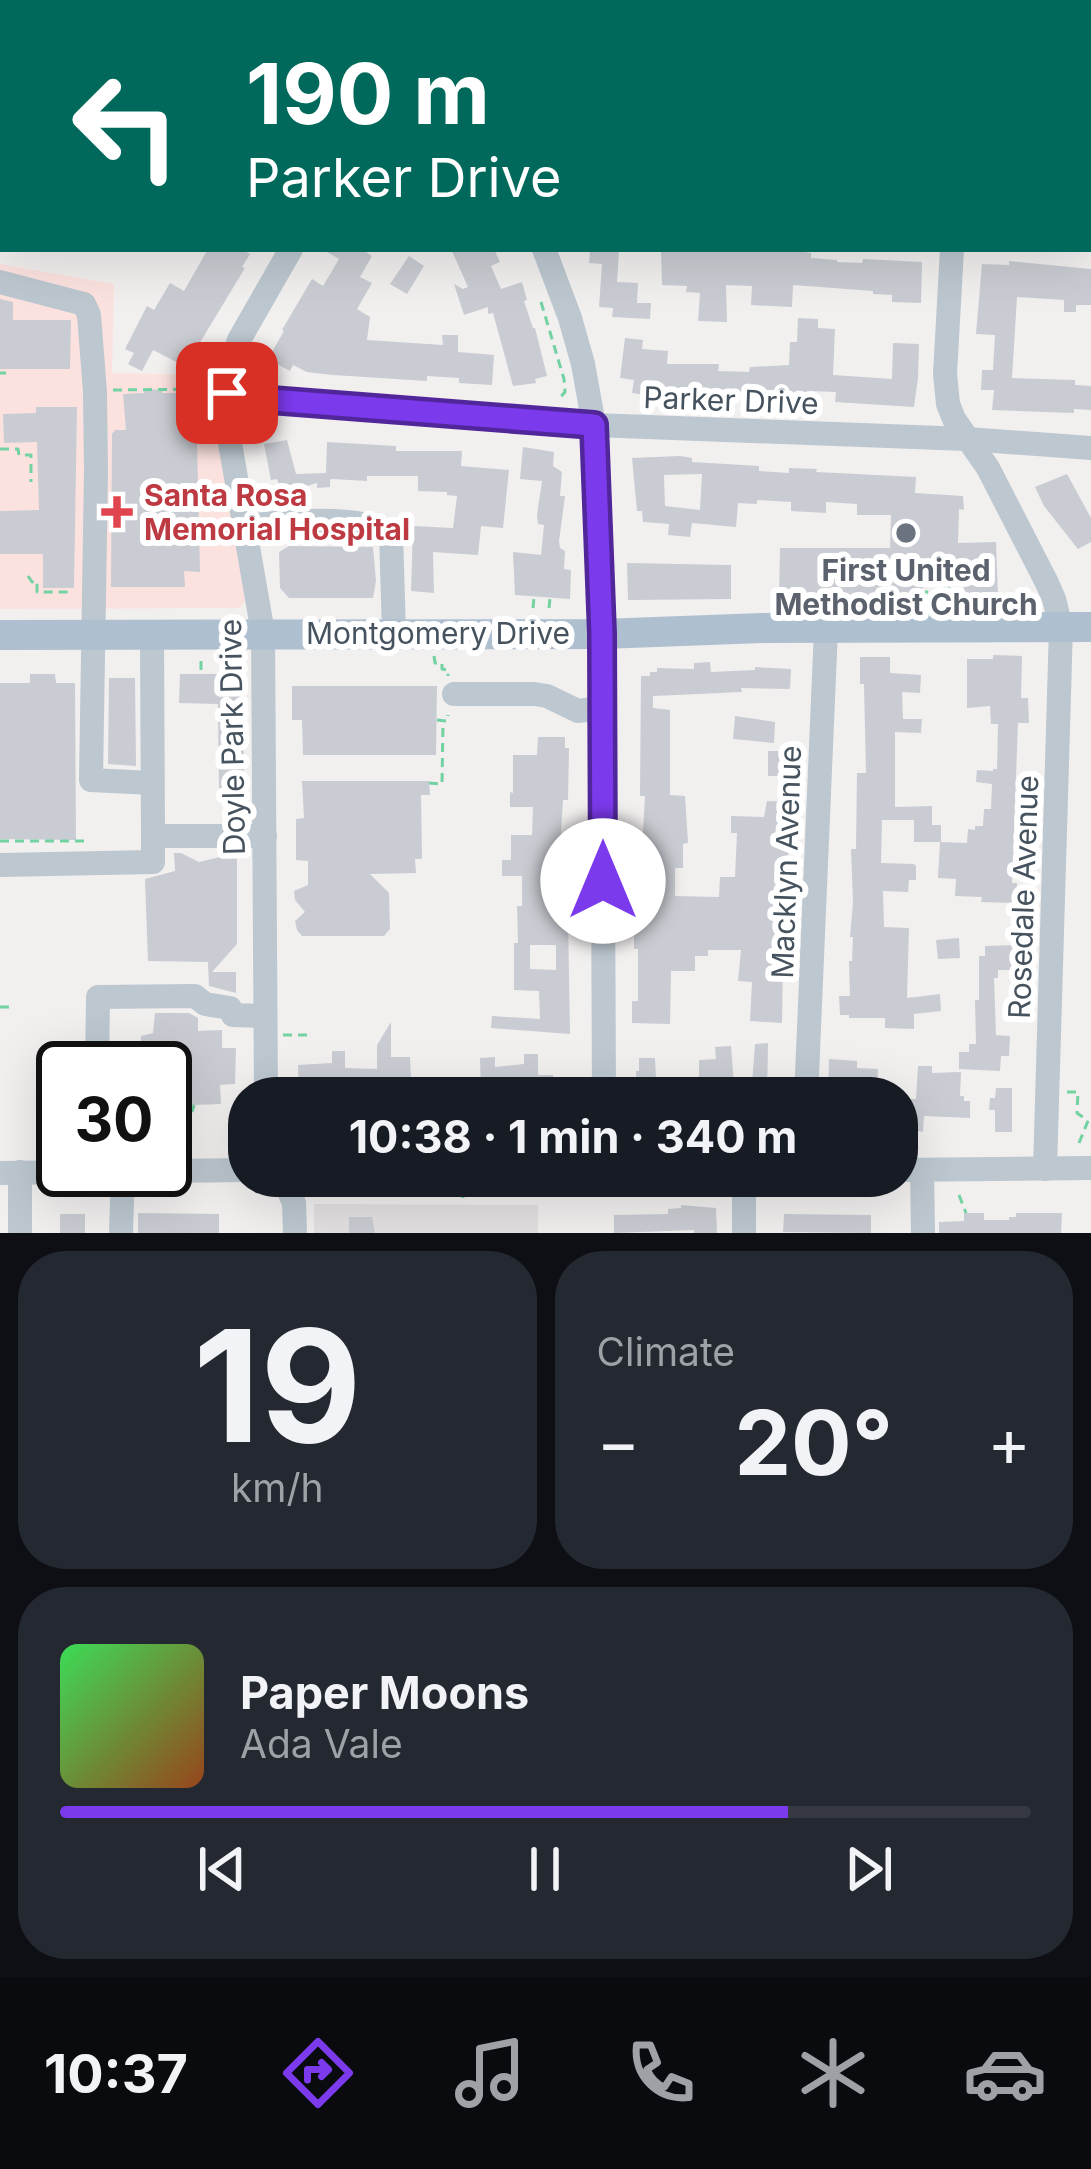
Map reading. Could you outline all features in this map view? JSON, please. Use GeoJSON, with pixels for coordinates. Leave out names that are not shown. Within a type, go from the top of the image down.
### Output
{"type":"FeatureCollection","features":[{"type":"Feature","properties":{"kind":"main road","name":"Montgomery Drive"},"geometry":{"type":"LineString","coordinates":[[0,634],[602,634],[762,628],[1076,627]]}},
{"type":"Feature","properties":{"kind":"street","name":"Doyle Park Drive"},"geometry":{"type":"LineString","coordinates":[[268,1077],[273,1025],[263,633],[217,391],[238,340],[289,252]]}},
{"type":"Feature","properties":{"kind":"street"},"geometry":{"type":"LineString","coordinates":[[545,252],[583,364],[594,425],[602,634],[604,1077]]}},
{"type":"Feature","properties":{"kind":"street"},"geometry":{"type":"LineString","coordinates":[[952,252],[948,404],[988,468],[1054,599],[1076,627]]}},
{"type":"Feature","properties":{"kind":"street"},"geometry":{"type":"LineString","coordinates":[[0,282],[84,304],[89,315],[95,392],[91,780],[152,783]]}},
{"type":"Feature","properties":{"kind":"street","name":"Parker Drive"},"geometry":{"type":"LineString","coordinates":[[217,391],[258,399],[594,425],[1091,448]]}},
{"type":"Feature","properties":{"kind":"street"},"geometry":{"type":"LineString","coordinates":[[245,526],[312,521],[378,526],[391,533],[394,633]]}},
{"type":"Feature","properties":{"kind":"street","name":"Rosedale Avenue"},"geometry":{"type":"LineString","coordinates":[[1045,1169],[1076,627]]}},
{"type":"Feature","properties":{"kind":"street","name":"Macklyn Avenue"},"geometry":{"type":"LineString","coordinates":[[807,1077],[826,629]]}},
{"type":"Feature","properties":{"kind":"street"},"geometry":{"type":"LineString","coordinates":[[0,865],[153,862],[152,634]]}},
{"type":"Feature","properties":{"kind":"street"},"geometry":{"type":"LineString","coordinates":[[454,694],[534,694],[570,709],[602,708]]}},
{"type":"Feature","properties":{"kind":"street"},"geometry":{"type":"LineString","coordinates":[[153,836],[265,836]]}},
{"type":"Feature","properties":{"kind":"street"},"geometry":{"type":"LineString","coordinates":[[97,1041],[98,998],[195,997],[230,1008],[233,1016],[273,1025]]}},
{"type":"Feature","properties":{"kind":"street"},"geometry":{"type":"LineString","coordinates":[[918,1170],[1091,1168]]}},
{"type":"Feature","properties":{"kind":"street"},"geometry":{"type":"LineString","coordinates":[[192,1171],[228,1170]]}},
{"type":"Feature","properties":{"kind":"street"},"geometry":{"type":"LineString","coordinates":[[10,1173],[20,1233]]}},
{"type":"Feature","properties":{"kind":"street"},"geometry":{"type":"LineString","coordinates":[[122,1233],[123,1197]]}},
{"type":"Feature","properties":{"kind":"street"},"geometry":{"type":"LineString","coordinates":[[291,1197],[295,1233]]}},
{"type":"Feature","properties":{"kind":"street"},"geometry":{"type":"LineString","coordinates":[[744,1197],[744,1233]]}},
{"type":"Feature","properties":{"kind":"street"},"geometry":{"type":"LineString","coordinates":[[916,1197],[923,1233]]}},
{"type":"Feature","properties":{"kind":"path"},"geometry":{"type":"LineString","coordinates":[[536,286],[564,379],[565,392],[547,404]]}},
{"type":"Feature","properties":{"kind":"path"},"geometry":{"type":"LineString","coordinates":[[107,391],[217,391]]}},
{"type":"Feature","properties":{"kind":"path"},"geometry":{"type":"LineString","coordinates":[[186,423],[190,428],[211,428]]}},
{"type":"Feature","properties":{"kind":"path"},"geometry":{"type":"LineString","coordinates":[[0,449],[19,448],[19,455],[31,455],[31,482]]}},
{"type":"Feature","properties":{"kind":"path"},"geometry":{"type":"LineString","coordinates":[[28,576],[37,581],[37,592],[79,592]]}},
{"type":"Feature","properties":{"kind":"path"},"geometry":{"type":"LineString","coordinates":[[924,599],[929,585],[943,581],[956,590],[959,599]]}},
{"type":"Feature","properties":{"kind":"path"},"geometry":{"type":"LineString","coordinates":[[533,610],[534,596]]}},
{"type":"Feature","properties":{"kind":"path"},"geometry":{"type":"LineString","coordinates":[[549,610],[550,598]]}},
{"type":"Feature","properties":{"kind":"path"},"geometry":{"type":"LineString","coordinates":[[201,655],[201,670]]}},
{"type":"Feature","properties":{"kind":"path"},"geometry":{"type":"LineString","coordinates":[[226,673],[227,655]]}},
{"type":"Feature","properties":{"kind":"path"},"geometry":{"type":"LineString","coordinates":[[429,783],[442,784],[443,721]]}},
{"type":"Feature","properties":{"kind":"path"},"geometry":{"type":"LineString","coordinates":[[0,1007],[10,1007]]}},
{"type":"Feature","properties":{"kind":"path"},"geometry":{"type":"LineString","coordinates":[[273,1025],[307,1035]]}},
{"type":"Feature","properties":{"kind":"path"},"geometry":{"type":"LineString","coordinates":[[1066,1092],[1078,1092],[1077,1113],[1088,1118],[1079,1143]]}},
{"type":"Feature","properties":{"kind":"path"},"geometry":{"type":"LineString","coordinates":[[959,1195],[966,1213]]}},
{"type":"Feature","properties":{"kind":"shaded area","name":"Santa Rosa Memorial Hospital"},"geometry":{"type":"Polygon","coordinates":[[[0,264],[114,284],[112,373],[206,375],[220,401],[248,597],[240,608],[0,609],[0,264]]]}},
{"type":"Feature","properties":{"kind":"shaded area"},"geometry":{"type":"Polygon","coordinates":[[[314,1204],[538,1205],[538,1233],[314,1233],[314,1204]]]}},
{"type":"Feature","properties":{"kind":"building"},"geometry":{"type":"Polygon","coordinates":[[[206,252],[250,254],[190,369],[153,350],[142,371],[128,364],[134,353],[125,349],[147,306],[154,310],[170,283],[184,291],[206,252]]]}},
{"type":"Feature","properties":{"kind":"building"},"geometry":{"type":"Polygon","coordinates":[[[327,252],[372,256],[360,277],[372,283],[357,309],[370,317],[367,340],[443,345],[442,335],[458,335],[458,352],[494,355],[492,385],[459,383],[459,378],[427,376],[427,381],[333,375],[293,365],[290,371],[268,359],[312,279],[323,286],[339,259],[327,252]]]}},
{"type":"Feature","properties":{"kind":"building"},"geometry":{"type":"Polygon","coordinates":[[[452,252],[495,252],[500,262],[491,266],[501,289],[522,282],[547,376],[535,379],[536,383],[513,386],[493,313],[488,314],[488,307],[464,315],[454,284],[468,287],[452,252]]]}},
{"type":"Feature","properties":{"kind":"building"},"geometry":{"type":"Polygon","coordinates":[[[590,252],[619,252],[617,282],[638,283],[637,303],[651,303],[650,319],[612,317],[613,308],[599,307],[602,264],[589,263],[590,252]]]}},
{"type":"Feature","properties":{"kind":"building"},"geometry":{"type":"Polygon","coordinates":[[[661,252],[804,252],[811,253],[811,258],[837,262],[922,262],[921,303],[892,302],[892,295],[873,291],[793,285],[792,307],[751,305],[752,286],[726,285],[727,322],[698,321],[700,293],[686,292],[687,286],[662,285],[661,252]]]}},
{"type":"Feature","properties":{"kind":"building"},"geometry":{"type":"Polygon","coordinates":[[[409,256],[424,266],[407,294],[390,284],[409,256]]]}},
{"type":"Feature","properties":{"kind":"building"},"geometry":{"type":"Polygon","coordinates":[[[1009,261],[1091,269],[1091,305],[1076,305],[1076,312],[1064,312],[1064,300],[1017,297],[1012,378],[1075,380],[1075,385],[1091,386],[1091,410],[992,410],[994,390],[981,390],[982,370],[993,370],[995,335],[976,334],[982,264],[1009,265],[1009,261]]]}},
{"type":"Feature","properties":{"kind":"building"},"geometry":{"type":"Polygon","coordinates":[[[0,299],[13,302],[13,320],[71,320],[70,369],[0,369],[0,299]]]}},
{"type":"Feature","properties":{"kind":"building"},"geometry":{"type":"Polygon","coordinates":[[[798,318],[818,319],[818,328],[835,329],[833,375],[892,379],[893,343],[919,344],[914,407],[835,402],[836,392],[810,391],[805,404],[790,403],[790,399],[726,398],[726,392],[693,390],[693,398],[663,397],[632,393],[634,380],[620,378],[625,338],[643,340],[642,349],[668,351],[667,364],[719,364],[718,371],[749,372],[750,367],[789,365],[798,318]]]}},
{"type":"Feature","properties":{"kind":"building"},"geometry":{"type":"Polygon","coordinates":[[[145,389],[183,393],[188,441],[197,441],[200,572],[184,571],[185,587],[111,587],[112,434],[126,430],[123,394],[144,393],[145,389]]]}},
{"type":"Feature","properties":{"kind":"building"},"geometry":{"type":"Polygon","coordinates":[[[36,407],[77,407],[74,588],[43,588],[43,554],[0,554],[0,511],[39,510],[37,442],[4,443],[3,414],[36,413],[36,407]]]}},
{"type":"Feature","properties":{"kind":"building"},"geometry":{"type":"Polygon","coordinates":[[[287,440],[296,474],[326,473],[327,442],[396,446],[396,451],[462,451],[461,466],[509,470],[503,528],[481,526],[478,555],[433,552],[434,593],[411,591],[413,526],[453,528],[457,496],[418,491],[418,476],[332,479],[330,487],[317,488],[317,483],[282,493],[277,479],[271,480],[264,444],[287,440]]]}},
{"type":"Feature","properties":{"kind":"building"},"geometry":{"type":"Polygon","coordinates":[[[523,447],[554,452],[553,466],[562,472],[560,496],[565,496],[559,541],[565,551],[564,569],[571,570],[570,599],[515,595],[513,552],[541,555],[544,525],[538,524],[537,515],[542,481],[520,479],[523,447]]]}},
{"type":"Feature","properties":{"kind":"building"},"geometry":{"type":"Polygon","coordinates":[[[680,456],[692,462],[759,466],[759,471],[817,469],[916,477],[915,493],[963,496],[958,543],[996,542],[998,597],[966,592],[958,577],[938,574],[928,578],[919,595],[779,598],[780,548],[890,548],[891,515],[857,515],[857,504],[826,502],[826,513],[791,511],[791,502],[757,500],[757,504],[738,503],[736,527],[692,523],[690,537],[668,535],[669,524],[643,522],[642,511],[637,511],[632,458],[680,456]],[[702,474],[664,475],[665,506],[700,510],[702,474]]]}},
{"type":"Feature","properties":{"kind":"building"},"geometry":{"type":"Polygon","coordinates":[[[1067,474],[1091,518],[1091,542],[1078,549],[1035,487],[1067,474]]]}},
{"type":"Feature","properties":{"kind":"building"},"geometry":{"type":"Polygon","coordinates":[[[289,546],[373,547],[373,598],[289,598],[280,588],[279,552],[289,546]]]}},
{"type":"Feature","properties":{"kind":"building"},"geometry":{"type":"Polygon","coordinates":[[[627,563],[731,565],[731,599],[628,600],[627,563]]]}},
{"type":"Feature","properties":{"kind":"building"},"geometry":{"type":"Polygon","coordinates":[[[993,655],[1022,656],[1021,698],[1028,698],[1029,723],[1018,723],[1012,883],[1017,883],[1017,896],[1013,903],[955,896],[956,879],[938,878],[940,842],[914,842],[914,820],[882,820],[881,863],[916,866],[916,880],[909,880],[908,892],[883,891],[884,927],[909,928],[907,998],[940,994],[941,1011],[914,1014],[914,1029],[885,1028],[885,1018],[840,1015],[839,996],[850,996],[851,849],[856,849],[857,773],[866,773],[860,657],[890,657],[890,673],[921,675],[920,693],[902,692],[903,719],[922,719],[921,733],[895,732],[895,807],[932,806],[932,825],[941,825],[941,842],[967,843],[968,829],[983,826],[984,809],[991,809],[992,784],[976,782],[977,770],[997,769],[998,724],[991,724],[990,706],[967,708],[967,659],[993,659],[993,655]]]}},
{"type":"Feature","properties":{"kind":"building"},"geometry":{"type":"Polygon","coordinates":[[[710,662],[711,672],[791,669],[790,689],[653,696],[653,708],[670,710],[670,795],[685,796],[688,843],[683,844],[683,868],[675,868],[675,896],[719,897],[720,877],[735,877],[737,833],[731,833],[731,816],[764,817],[767,801],[791,802],[785,916],[779,923],[776,958],[783,959],[782,1023],[750,1021],[752,982],[738,981],[741,950],[708,950],[708,956],[695,956],[695,971],[671,971],[670,1024],[632,1023],[632,1001],[638,1001],[638,949],[634,949],[634,922],[639,922],[637,848],[642,848],[645,796],[640,796],[641,676],[650,676],[657,668],[694,669],[694,663],[710,662]]]}},
{"type":"Feature","properties":{"kind":"building"},"geometry":{"type":"Polygon","coordinates":[[[30,674],[55,674],[56,683],[75,683],[76,840],[0,839],[0,683],[30,683],[30,674]]]}},
{"type":"Feature","properties":{"kind":"building"},"geometry":{"type":"Polygon","coordinates":[[[180,674],[243,674],[244,787],[219,788],[218,704],[179,703],[180,674]]]}},
{"type":"Feature","properties":{"kind":"building"},"geometry":{"type":"Polygon","coordinates":[[[109,678],[135,678],[136,766],[108,764],[109,678]]]}},
{"type":"Feature","properties":{"kind":"building"},"geometry":{"type":"Polygon","coordinates":[[[292,686],[437,686],[436,755],[303,755],[302,720],[292,720],[292,686]]]}},
{"type":"Feature","properties":{"kind":"building"},"geometry":{"type":"Polygon","coordinates":[[[735,716],[775,722],[774,743],[733,739],[735,716]]]}},
{"type":"Feature","properties":{"kind":"building"},"geometry":{"type":"Polygon","coordinates":[[[538,737],[565,737],[568,800],[563,800],[560,848],[565,848],[569,898],[573,898],[573,917],[568,917],[570,1034],[491,1028],[492,1016],[540,1019],[539,991],[514,990],[522,876],[502,876],[502,860],[511,860],[511,835],[532,835],[533,807],[510,807],[513,755],[537,755],[538,737]],[[530,945],[530,969],[556,970],[556,945],[530,945]]]}},
{"type":"Feature","properties":{"kind":"building"},"geometry":{"type":"Polygon","coordinates":[[[768,751],[789,751],[789,776],[768,776],[768,751]]]}},
{"type":"Feature","properties":{"kind":"building"},"geometry":{"type":"Polygon","coordinates":[[[302,781],[429,781],[430,795],[421,795],[422,859],[415,859],[416,873],[370,874],[389,893],[390,929],[384,936],[302,936],[297,930],[295,921],[305,912],[294,891],[308,885],[308,861],[296,860],[296,819],[304,818],[302,781]]]}},
{"type":"Feature","properties":{"kind":"building"},"geometry":{"type":"Polygon","coordinates":[[[174,853],[199,862],[237,853],[237,944],[212,972],[236,972],[236,993],[209,986],[208,962],[148,961],[145,879],[175,871],[174,853]]]}},
{"type":"Feature","properties":{"kind":"building"},"geometry":{"type":"Polygon","coordinates":[[[959,938],[960,958],[938,959],[936,940],[959,938]]]}},
{"type":"Feature","properties":{"kind":"building"},"geometry":{"type":"Polygon","coordinates":[[[1016,945],[1016,970],[998,970],[994,978],[996,1035],[1010,1036],[1009,1056],[1001,1056],[1000,1071],[959,1069],[959,1052],[969,1052],[969,1044],[976,1044],[979,956],[985,956],[985,946],[1016,945]]]}},
{"type":"Feature","properties":{"kind":"building"},"geometry":{"type":"Polygon","coordinates":[[[155,1013],[189,1013],[198,1018],[198,1031],[222,1030],[222,1048],[236,1048],[235,1077],[220,1085],[221,1104],[192,1105],[192,1041],[141,1041],[141,1036],[153,1033],[155,1013]]]}},
{"type":"Feature","properties":{"kind":"building"},"geometry":{"type":"Polygon","coordinates":[[[391,1022],[391,1057],[410,1057],[411,1077],[298,1077],[298,1065],[332,1063],[332,1051],[345,1051],[345,1068],[377,1069],[377,1045],[391,1022]]]}},
{"type":"Feature","properties":{"kind":"building"},"geometry":{"type":"Polygon","coordinates":[[[768,1043],[767,1077],[753,1077],[755,1044],[768,1043]]]}},
{"type":"Feature","properties":{"kind":"building"},"geometry":{"type":"Polygon","coordinates":[[[731,1046],[733,1077],[699,1077],[699,1060],[716,1059],[715,1047],[731,1046]]]}},
{"type":"Feature","properties":{"kind":"building"},"geometry":{"type":"Polygon","coordinates":[[[524,1054],[538,1054],[538,1075],[553,1077],[480,1077],[480,1058],[495,1057],[495,1067],[524,1064],[524,1054]]]}},
{"type":"Feature","properties":{"kind":"building"},"geometry":{"type":"Polygon","coordinates":[[[639,1058],[655,1058],[656,1077],[636,1077],[639,1058]]]}},
{"type":"Feature","properties":{"kind":"building"},"geometry":{"type":"Polygon","coordinates":[[[829,1059],[857,1061],[857,1068],[878,1069],[878,1077],[829,1077],[829,1059]]]}},
{"type":"Feature","properties":{"kind":"building"},"geometry":{"type":"Polygon","coordinates":[[[918,1066],[932,1066],[932,1073],[961,1072],[960,1096],[970,1101],[970,1118],[924,1116],[923,1132],[918,1131],[918,1066]]]}},
{"type":"Feature","properties":{"kind":"building"},"geometry":{"type":"Polygon","coordinates":[[[996,1088],[1012,1088],[1012,1132],[995,1132],[995,1110],[989,1110],[996,1088]]]}},
{"type":"Feature","properties":{"kind":"building"},"geometry":{"type":"Polygon","coordinates":[[[681,1205],[716,1208],[717,1233],[614,1233],[614,1215],[668,1214],[668,1209],[681,1205]]]}},
{"type":"Feature","properties":{"kind":"building"},"geometry":{"type":"Polygon","coordinates":[[[138,1213],[219,1214],[219,1233],[138,1233],[138,1213]]]}},
{"type":"Feature","properties":{"kind":"building"},"geometry":{"type":"Polygon","coordinates":[[[964,1213],[984,1213],[984,1220],[1009,1220],[1016,1213],[1062,1213],[1061,1233],[939,1233],[939,1222],[964,1221],[964,1213]]]}},
{"type":"Feature","properties":{"kind":"building"},"geometry":{"type":"Polygon","coordinates":[[[60,1214],[85,1214],[85,1233],[60,1233],[60,1214]]]}},
{"type":"Feature","properties":{"kind":"building"},"geometry":{"type":"Polygon","coordinates":[[[784,1214],[871,1215],[871,1233],[783,1232],[784,1214]]]}},
{"type":"Feature","properties":{"kind":"building"},"geometry":{"type":"Polygon","coordinates":[[[349,1217],[372,1217],[375,1233],[349,1233],[349,1217]]]}},
{"type":"Feature","properties":{"kind":"place","name":"Santa Rosa Memorial Hospital"},"geometry":{"type":"Point","coordinates":[117,512]}},
{"type":"Feature","properties":{"kind":"place","name":"First United Methodist Church"},"geometry":{"type":"Point","coordinates":[906,533]}},
{"type":"Feature","properties":{"kind":"route"},"geometry":{"type":"LineString","coordinates":[[227,393],[594,425],[602,634],[603,881]]}}]}
